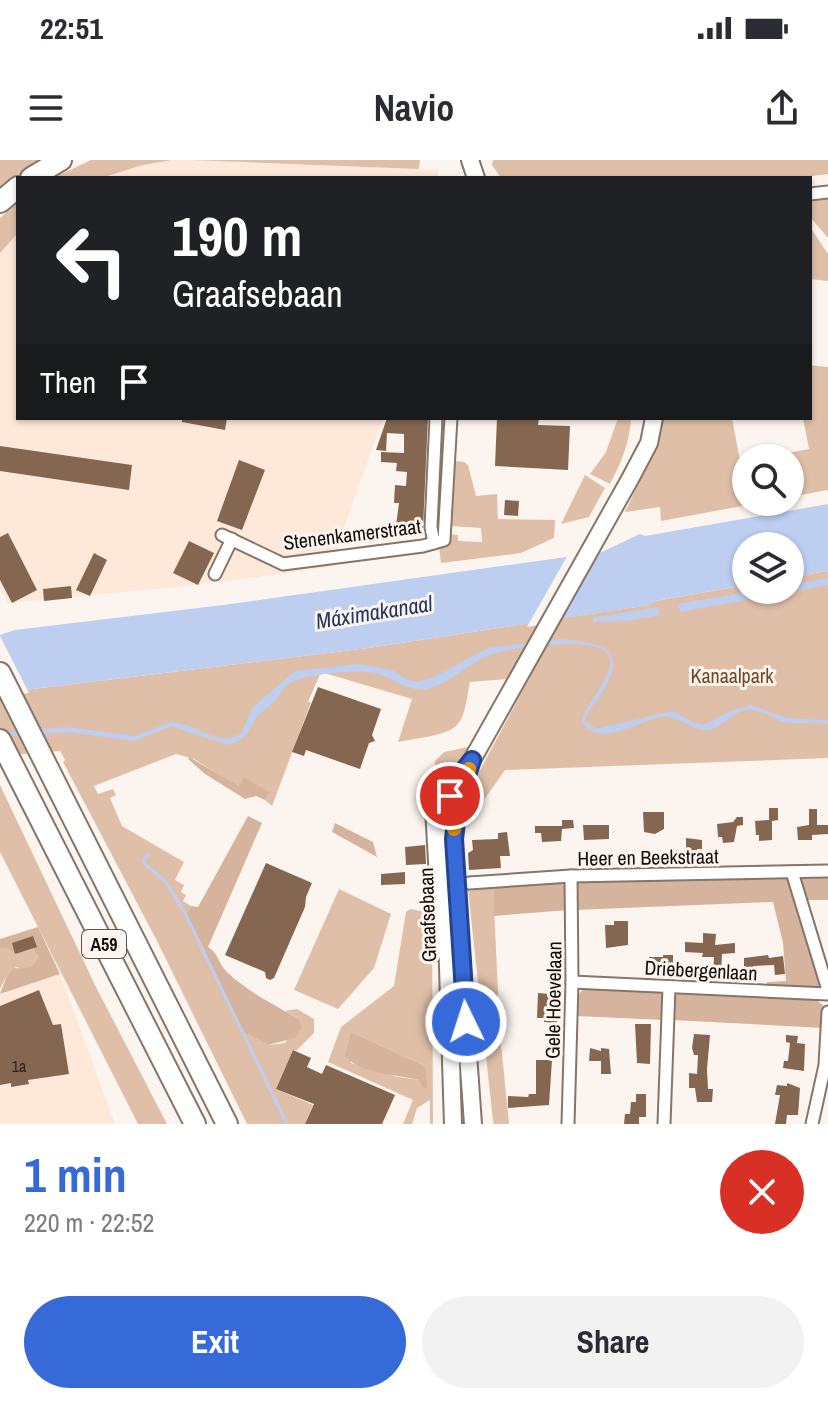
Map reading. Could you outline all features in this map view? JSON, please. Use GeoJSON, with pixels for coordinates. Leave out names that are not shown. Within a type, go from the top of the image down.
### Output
{"type":"FeatureCollection","features":[{"type":"Feature","properties":{"kind":"highway"},"geometry":{"type":"LineString","coordinates":[[34,176],[61,160]]}},
{"type":"Feature","properties":{"kind":"highway"},"geometry":{"type":"LineString","coordinates":[[0,202],[16,189]]}},
{"type":"Feature","properties":{"kind":"highway","name":"A59"},"geometry":{"type":"LineString","coordinates":[[0,673],[227,1124]]}},
{"type":"Feature","properties":{"kind":"highway","name":"A59"},"geometry":{"type":"LineString","coordinates":[[0,740],[195,1124]]}},
{"type":"Feature","properties":{"kind":"main road","name":"Graafsebaan"},"geometry":{"type":"LineString","coordinates":[[642,455],[647,420]]}},
{"type":"Feature","properties":{"kind":"main road","name":"Graafsebaan"},"geometry":{"type":"LineString","coordinates":[[453,1124],[444,834],[452,791],[615,506],[651,435],[654,420]]}},
{"type":"Feature","properties":{"kind":"main road","name":"Graafsebaan"},"geometry":{"type":"LineString","coordinates":[[472,760],[458,804],[454,839],[473,1124]]}},
{"type":"Feature","properties":{"kind":"street"},"geometry":{"type":"LineString","coordinates":[[436,420],[431,527],[434,543],[444,540],[451,420]]}},
{"type":"Feature","properties":{"kind":"street","name":"Stenenkamerstraat"},"geometry":{"type":"LineString","coordinates":[[215,574],[227,537],[283,564],[434,543]]}},
{"type":"Feature","properties":{"kind":"street","name":"Graafsebaan"},"geometry":{"type":"LineString","coordinates":[[432,817],[436,888],[435,955]]}},
{"type":"Feature","properties":{"kind":"street","name":"Heer en Beekstraat"},"geometry":{"type":"LineString","coordinates":[[469,883],[571,876],[828,871]]}},
{"type":"Feature","properties":{"kind":"street"},"geometry":{"type":"LineString","coordinates":[[792,872],[828,992]]}},
{"type":"Feature","properties":{"kind":"street","name":"Gele Hoevelaan"},"geometry":{"type":"LineString","coordinates":[[568,1124],[571,876]]}},
{"type":"Feature","properties":{"kind":"street","name":"Driebergenlaan"},"geometry":{"type":"LineString","coordinates":[[572,982],[828,992]]}},
{"type":"Feature","properties":{"kind":"street"},"geometry":{"type":"LineString","coordinates":[[664,1124],[669,987]]}},
{"type":"Feature","properties":{"kind":"street"},"geometry":{"type":"LineString","coordinates":[[812,1124],[825,1065],[828,1012]]}},
{"type":"Feature","properties":{"kind":"shaded area"},"geometry":{"type":"Polygon","coordinates":[[[172,160],[289,162],[438,170],[438,176],[107,176],[172,160]]]}},
{"type":"Feature","properties":{"kind":"shaded area"},"geometry":{"type":"Polygon","coordinates":[[[16,235],[16,420],[382,420],[330,567],[195,585],[8,603],[0,587],[0,253],[16,235]]]}},
{"type":"Feature","properties":{"kind":"shaded area"},"geometry":{"type":"Polygon","coordinates":[[[189,757],[239,786],[244,777],[269,792],[265,800],[256,796],[245,799],[205,774],[189,757]]]}},
{"type":"Feature","properties":{"kind":"shaded area"},"geometry":{"type":"Polygon","coordinates":[[[248,816],[262,823],[208,947],[235,979],[299,1019],[302,1028],[295,1038],[268,1045],[240,1029],[186,915],[191,906],[198,907],[248,816]]]}},
{"type":"Feature","properties":{"kind":"shaded area"},"geometry":{"type":"Polygon","coordinates":[[[335,823],[373,842],[377,857],[332,832],[335,823]]]}},
{"type":"Feature","properties":{"kind":"shaded area"},"geometry":{"type":"Polygon","coordinates":[[[828,875],[828,900],[805,900],[799,881],[801,876],[828,875]]]}},
{"type":"Feature","properties":{"kind":"shaded area"},"geometry":{"type":"Polygon","coordinates":[[[788,877],[821,983],[814,990],[767,985],[767,982],[786,981],[783,943],[773,902],[575,910],[577,881],[788,877]]]}},
{"type":"Feature","properties":{"kind":"shaded area"},"geometry":{"type":"Polygon","coordinates":[[[566,882],[568,910],[494,916],[493,885],[566,882]]]}},
{"type":"Feature","properties":{"kind":"shaded area"},"geometry":{"type":"Polygon","coordinates":[[[38,927],[60,974],[0,994],[7,975],[14,968],[31,967],[38,957],[33,948],[16,954],[8,948],[0,948],[0,939],[38,927]]]}},
{"type":"Feature","properties":{"kind":"shaded area"},"geometry":{"type":"Polygon","coordinates":[[[60,974],[115,1124],[0,1124],[0,995],[60,974]]]}},
{"type":"Feature","properties":{"kind":"shaded area"},"geometry":{"type":"Polygon","coordinates":[[[585,987],[659,991],[664,997],[664,1020],[576,1016],[576,998],[585,987]]]}},
{"type":"Feature","properties":{"kind":"shaded area"},"geometry":{"type":"Polygon","coordinates":[[[679,992],[814,998],[824,1006],[823,1028],[672,1020],[674,997],[679,992]]]}},
{"type":"Feature","properties":{"kind":"shaded area"},"geometry":{"type":"Polygon","coordinates":[[[351,1032],[425,1066],[427,1088],[423,1088],[419,1080],[370,1070],[352,1062],[345,1056],[351,1032]]]}},
{"type":"Feature","properties":{"kind":"green space"},"geometry":{"type":"Polygon","coordinates":[[[0,160],[45,160],[23,176],[16,176],[16,181],[0,193],[0,160]]]}},
{"type":"Feature","properties":{"kind":"green space"},"geometry":{"type":"Polygon","coordinates":[[[91,160],[172,160],[107,176],[57,176],[91,160]]]}},
{"type":"Feature","properties":{"kind":"green space"},"geometry":{"type":"Polygon","coordinates":[[[191,160],[420,160],[419,169],[191,160]]]}},
{"type":"Feature","properties":{"kind":"green space"},"geometry":{"type":"Polygon","coordinates":[[[493,160],[828,160],[828,174],[500,176],[492,165],[493,160]]]}},
{"type":"Feature","properties":{"kind":"green space"},"geometry":{"type":"Polygon","coordinates":[[[828,195],[828,238],[812,219],[812,197],[828,195]]]}},
{"type":"Feature","properties":{"kind":"green space"},"geometry":{"type":"Polygon","coordinates":[[[16,204],[16,235],[0,253],[0,218],[16,204]]]}},
{"type":"Feature","properties":{"kind":"green space"},"geometry":{"type":"Polygon","coordinates":[[[812,230],[828,254],[828,281],[812,279],[812,230]]]}},
{"type":"Feature","properties":{"kind":"green space"},"geometry":{"type":"Polygon","coordinates":[[[812,365],[828,367],[828,490],[804,494],[804,450],[809,449],[803,420],[812,420],[812,365]]]}},
{"type":"Feature","properties":{"kind":"green space"},"geometry":{"type":"Polygon","coordinates":[[[617,420],[631,420],[624,452],[610,484],[590,474],[606,452],[617,420]]]}},
{"type":"Feature","properties":{"kind":"green space"},"geometry":{"type":"Polygon","coordinates":[[[659,420],[732,420],[737,444],[732,444],[732,508],[661,521],[660,507],[625,512],[651,457],[659,420]]]}},
{"type":"Feature","properties":{"kind":"green space"},"geometry":{"type":"Polygon","coordinates":[[[454,461],[468,465],[476,496],[497,494],[498,519],[555,520],[554,538],[521,553],[441,563],[439,547],[449,534],[458,535],[458,541],[482,542],[481,528],[451,526],[454,461]]]}},
{"type":"Feature","properties":{"kind":"green space"},"geometry":{"type":"Polygon","coordinates":[[[585,475],[605,488],[589,517],[561,524],[585,475]]]}},
{"type":"Feature","properties":{"kind":"green space","name":"Kanaalpark"},"geometry":{"type":"Polygon","coordinates":[[[828,571],[828,758],[505,770],[479,807],[468,803],[479,772],[530,677],[470,682],[464,712],[456,726],[437,735],[398,742],[412,699],[321,672],[272,806],[265,800],[268,792],[245,778],[239,787],[194,759],[176,754],[94,786],[98,794],[113,789],[116,795],[110,798],[122,826],[184,862],[175,880],[184,885],[181,892],[186,895],[183,901],[191,906],[186,915],[269,1045],[285,1043],[299,1019],[285,1011],[297,1009],[314,1019],[314,1033],[297,1050],[293,1050],[276,1089],[313,1105],[305,1124],[247,1124],[60,751],[0,756],[0,693],[368,648],[649,605],[655,601],[732,587],[732,604],[804,604],[804,575],[828,571]]]}},
{"type":"Feature","properties":{"kind":"green space"},"geometry":{"type":"Polygon","coordinates":[[[470,749],[443,805],[434,811],[435,761],[444,752],[470,749]]]}},
{"type":"Feature","properties":{"kind":"green space"},"geometry":{"type":"Polygon","coordinates":[[[0,785],[95,985],[167,1124],[138,1124],[0,852],[0,785]]]}},
{"type":"Feature","properties":{"kind":"green space"},"geometry":{"type":"Polygon","coordinates":[[[493,885],[500,1034],[509,1124],[494,1124],[493,1121],[468,889],[493,885]]]}},
{"type":"Feature","properties":{"kind":"green space"},"geometry":{"type":"Polygon","coordinates":[[[339,889],[391,914],[374,968],[338,1009],[294,990],[339,889]]]}},
{"type":"Feature","properties":{"kind":"green space"},"geometry":{"type":"Polygon","coordinates":[[[410,909],[432,913],[433,1124],[430,1124],[430,1100],[417,1108],[412,1124],[403,1124],[413,1100],[328,1062],[341,1027],[394,986],[406,912],[410,909]],[[351,1032],[351,1063],[420,1080],[423,1084],[425,1066],[351,1032]]]}},
{"type":"Feature","properties":{"kind":"green space"},"geometry":{"type":"Polygon","coordinates":[[[0,948],[33,948],[38,957],[35,965],[25,970],[16,967],[7,975],[0,989],[0,948]]]}},
{"type":"Feature","properties":{"kind":"water","name":"Máximakanaal"},"geometry":{"type":"Polygon","coordinates":[[[828,504],[828,571],[804,575],[804,532],[732,532],[732,587],[655,601],[650,605],[368,648],[0,693],[0,635],[15,630],[223,605],[602,552],[640,534],[645,536],[759,516],[804,516],[804,508],[828,504]]]}},
{"type":"Feature","properties":{"kind":"water"},"geometry":{"type":"Polygon","coordinates":[[[828,578],[828,585],[804,589],[804,582],[828,578]]]}},
{"type":"Feature","properties":{"kind":"water"},"geometry":{"type":"Polygon","coordinates":[[[732,595],[732,603],[680,612],[678,604],[732,595]]]}},
{"type":"Feature","properties":{"kind":"water"},"geometry":{"type":"Polygon","coordinates":[[[658,607],[660,615],[626,621],[593,622],[593,618],[658,607]]]}},
{"type":"Feature","properties":{"kind":"water"},"geometry":{"type":"Polygon","coordinates":[[[560,639],[599,645],[612,656],[610,677],[585,721],[596,729],[673,711],[704,725],[730,711],[751,705],[786,718],[828,720],[828,724],[785,722],[745,710],[707,730],[661,717],[620,731],[599,733],[582,722],[608,671],[609,656],[602,649],[589,646],[554,644],[492,654],[444,683],[420,690],[367,672],[336,673],[292,681],[256,718],[242,739],[228,745],[171,726],[135,741],[67,732],[0,737],[0,733],[67,727],[135,736],[171,722],[227,739],[241,734],[253,707],[295,671],[359,664],[392,670],[418,682],[434,677],[488,648],[560,639]]]}},
{"type":"Feature","properties":{"kind":"pier"},"geometry":{"type":"Polygon","coordinates":[[[600,548],[558,622],[527,627],[569,553],[600,548]]]}},
{"type":"Feature","properties":{"kind":"pier"},"geometry":{"type":"Polygon","coordinates":[[[0,636],[29,693],[0,697],[0,636]]]}},
{"type":"Feature","properties":{"kind":"building"},"geometry":{"type":"Polygon","coordinates":[[[182,420],[227,420],[225,430],[182,420]]]}},
{"type":"Feature","properties":{"kind":"building"},"geometry":{"type":"Polygon","coordinates":[[[386,420],[428,420],[423,528],[396,526],[399,503],[394,503],[395,485],[406,486],[407,472],[396,471],[397,463],[381,462],[381,452],[404,453],[404,434],[387,433],[386,451],[376,450],[386,420]]]}},
{"type":"Feature","properties":{"kind":"building"},"geometry":{"type":"Polygon","coordinates":[[[497,420],[539,420],[538,425],[570,426],[568,470],[495,466],[497,420]]]}},
{"type":"Feature","properties":{"kind":"building"},"geometry":{"type":"Polygon","coordinates":[[[0,446],[132,465],[129,490],[0,471],[0,446]]]}},
{"type":"Feature","properties":{"kind":"building"},"geometry":{"type":"Polygon","coordinates":[[[239,460],[265,470],[242,530],[217,521],[239,460]]]}},
{"type":"Feature","properties":{"kind":"building"},"geometry":{"type":"Polygon","coordinates":[[[505,500],[519,501],[518,516],[504,515],[505,500]]]}},
{"type":"Feature","properties":{"kind":"building"},"geometry":{"type":"Polygon","coordinates":[[[8,533],[37,590],[12,603],[0,580],[0,537],[8,533]]]}},
{"type":"Feature","properties":{"kind":"building"},"geometry":{"type":"Polygon","coordinates":[[[189,541],[214,553],[198,585],[173,573],[189,541]]]}},
{"type":"Feature","properties":{"kind":"building"},"geometry":{"type":"Polygon","coordinates":[[[94,553],[107,560],[90,596],[76,590],[94,553]]]}},
{"type":"Feature","properties":{"kind":"building"},"geometry":{"type":"Polygon","coordinates":[[[71,586],[72,598],[44,601],[43,589],[71,586]]]}},
{"type":"Feature","properties":{"kind":"building"},"geometry":{"type":"Polygon","coordinates":[[[318,687],[381,709],[372,735],[375,741],[369,743],[360,769],[306,750],[304,756],[292,752],[318,687]]]}},
{"type":"Feature","properties":{"kind":"building"},"geometry":{"type":"Polygon","coordinates":[[[769,808],[778,808],[778,820],[772,821],[772,840],[759,841],[755,821],[769,820],[769,808]]]}},
{"type":"Feature","properties":{"kind":"building"},"geometry":{"type":"Polygon","coordinates":[[[809,809],[817,809],[817,825],[828,825],[828,834],[812,835],[812,840],[798,840],[797,827],[809,825],[809,809]]]}},
{"type":"Feature","properties":{"kind":"building"},"geometry":{"type":"Polygon","coordinates":[[[643,812],[664,812],[664,829],[655,834],[644,832],[643,812]]]}},
{"type":"Feature","properties":{"kind":"building"},"geometry":{"type":"Polygon","coordinates":[[[737,817],[743,817],[743,825],[737,826],[734,842],[723,843],[722,837],[718,837],[717,824],[733,822],[737,817]]]}},
{"type":"Feature","properties":{"kind":"building"},"geometry":{"type":"Polygon","coordinates":[[[562,820],[573,820],[574,828],[562,829],[561,841],[542,842],[541,833],[535,833],[535,826],[562,826],[562,820]]]}},
{"type":"Feature","properties":{"kind":"building"},"geometry":{"type":"Polygon","coordinates":[[[583,825],[609,825],[609,839],[584,840],[583,825]]]}},
{"type":"Feature","properties":{"kind":"building"},"geometry":{"type":"Polygon","coordinates":[[[507,832],[510,856],[500,856],[501,868],[469,870],[468,853],[473,850],[472,840],[498,839],[498,833],[507,832]]]}},
{"type":"Feature","properties":{"kind":"building"},"geometry":{"type":"Polygon","coordinates":[[[686,838],[702,840],[702,849],[697,849],[697,855],[686,855],[686,838]]]}},
{"type":"Feature","properties":{"kind":"building"},"geometry":{"type":"Polygon","coordinates":[[[425,845],[426,864],[406,865],[405,847],[425,845]]]}},
{"type":"Feature","properties":{"kind":"building"},"geometry":{"type":"Polygon","coordinates":[[[266,863],[312,883],[305,907],[274,978],[270,980],[265,972],[225,955],[266,863]]]}},
{"type":"Feature","properties":{"kind":"building"},"geometry":{"type":"Polygon","coordinates":[[[405,872],[405,884],[381,885],[381,874],[405,872]]]}},
{"type":"Feature","properties":{"kind":"building"},"geometry":{"type":"Polygon","coordinates":[[[614,921],[628,921],[628,945],[606,948],[605,925],[614,925],[614,921]]]}},
{"type":"Feature","properties":{"kind":"building"},"geometry":{"type":"Polygon","coordinates":[[[703,933],[716,934],[715,945],[735,943],[735,953],[722,954],[721,973],[713,973],[714,957],[685,952],[685,942],[703,943],[703,933]]]}},
{"type":"Feature","properties":{"kind":"building"},"geometry":{"type":"Polygon","coordinates":[[[33,936],[37,947],[15,954],[12,943],[33,936]]]}},
{"type":"Feature","properties":{"kind":"building"},"geometry":{"type":"Polygon","coordinates":[[[673,955],[673,967],[649,967],[649,957],[673,955]]]}},
{"type":"Feature","properties":{"kind":"building"},"geometry":{"type":"Polygon","coordinates":[[[768,955],[769,958],[783,956],[785,974],[775,975],[774,965],[753,966],[753,980],[744,980],[744,958],[768,955]]]}},
{"type":"Feature","properties":{"kind":"building"},"geometry":{"type":"Polygon","coordinates":[[[39,990],[53,1025],[61,1024],[69,1074],[28,1080],[29,1084],[11,1087],[11,1083],[0,1085],[0,1006],[39,990]]]}},
{"type":"Feature","properties":{"kind":"building"},"geometry":{"type":"Polygon","coordinates":[[[538,993],[550,994],[550,1015],[558,1015],[557,1023],[537,1018],[538,993]]]}},
{"type":"Feature","properties":{"kind":"building"},"geometry":{"type":"Polygon","coordinates":[[[635,1024],[651,1024],[650,1064],[637,1063],[635,1024]]]}},
{"type":"Feature","properties":{"kind":"building"},"geometry":{"type":"Polygon","coordinates":[[[694,1034],[710,1035],[707,1069],[708,1089],[713,1089],[712,1102],[697,1102],[695,1088],[689,1088],[689,1073],[697,1074],[698,1055],[694,1055],[692,1048],[694,1034]]]}},
{"type":"Feature","properties":{"kind":"building"},"geometry":{"type":"Polygon","coordinates":[[[786,1035],[798,1036],[797,1043],[805,1044],[804,1071],[783,1068],[784,1061],[788,1061],[790,1043],[786,1042],[786,1035]]]}},
{"type":"Feature","properties":{"kind":"building"},"geometry":{"type":"Polygon","coordinates":[[[590,1048],[601,1051],[601,1048],[609,1049],[611,1074],[601,1074],[601,1061],[589,1061],[590,1048]]]}},
{"type":"Feature","properties":{"kind":"building"},"geometry":{"type":"Polygon","coordinates":[[[293,1050],[311,1058],[307,1067],[322,1074],[326,1065],[395,1095],[382,1124],[305,1124],[314,1104],[276,1089],[293,1050]]]}},
{"type":"Feature","properties":{"kind":"building"},"geometry":{"type":"Polygon","coordinates":[[[536,1060],[552,1060],[549,1105],[508,1108],[508,1096],[528,1097],[529,1094],[536,1094],[536,1060]]]}},
{"type":"Feature","properties":{"kind":"building"},"geometry":{"type":"Polygon","coordinates":[[[787,1083],[800,1088],[798,1115],[787,1115],[786,1124],[775,1124],[780,1095],[775,1095],[777,1085],[787,1086],[787,1083]]]}},
{"type":"Feature","properties":{"kind":"building"},"geometry":{"type":"Polygon","coordinates":[[[636,1094],[646,1094],[646,1117],[639,1117],[639,1124],[624,1124],[625,1114],[630,1114],[631,1102],[636,1102],[636,1094]]]}},
{"type":"Feature","properties":{"kind":"waterway"},"geometry":{"type":"LineString","coordinates":[[149,854],[143,860],[145,864],[166,882],[186,915],[287,1124]]}},
{"type":"Feature","properties":{"kind":"slow traffic"},"geometry":{"type":"LineString","coordinates":[[454,829],[469,769]]}},
{"type":"Feature","properties":{"kind":"route"},"geometry":{"type":"LineString","coordinates":[[450,796],[457,779],[472,760],[458,804],[454,839],[466,1022]]}}]}
